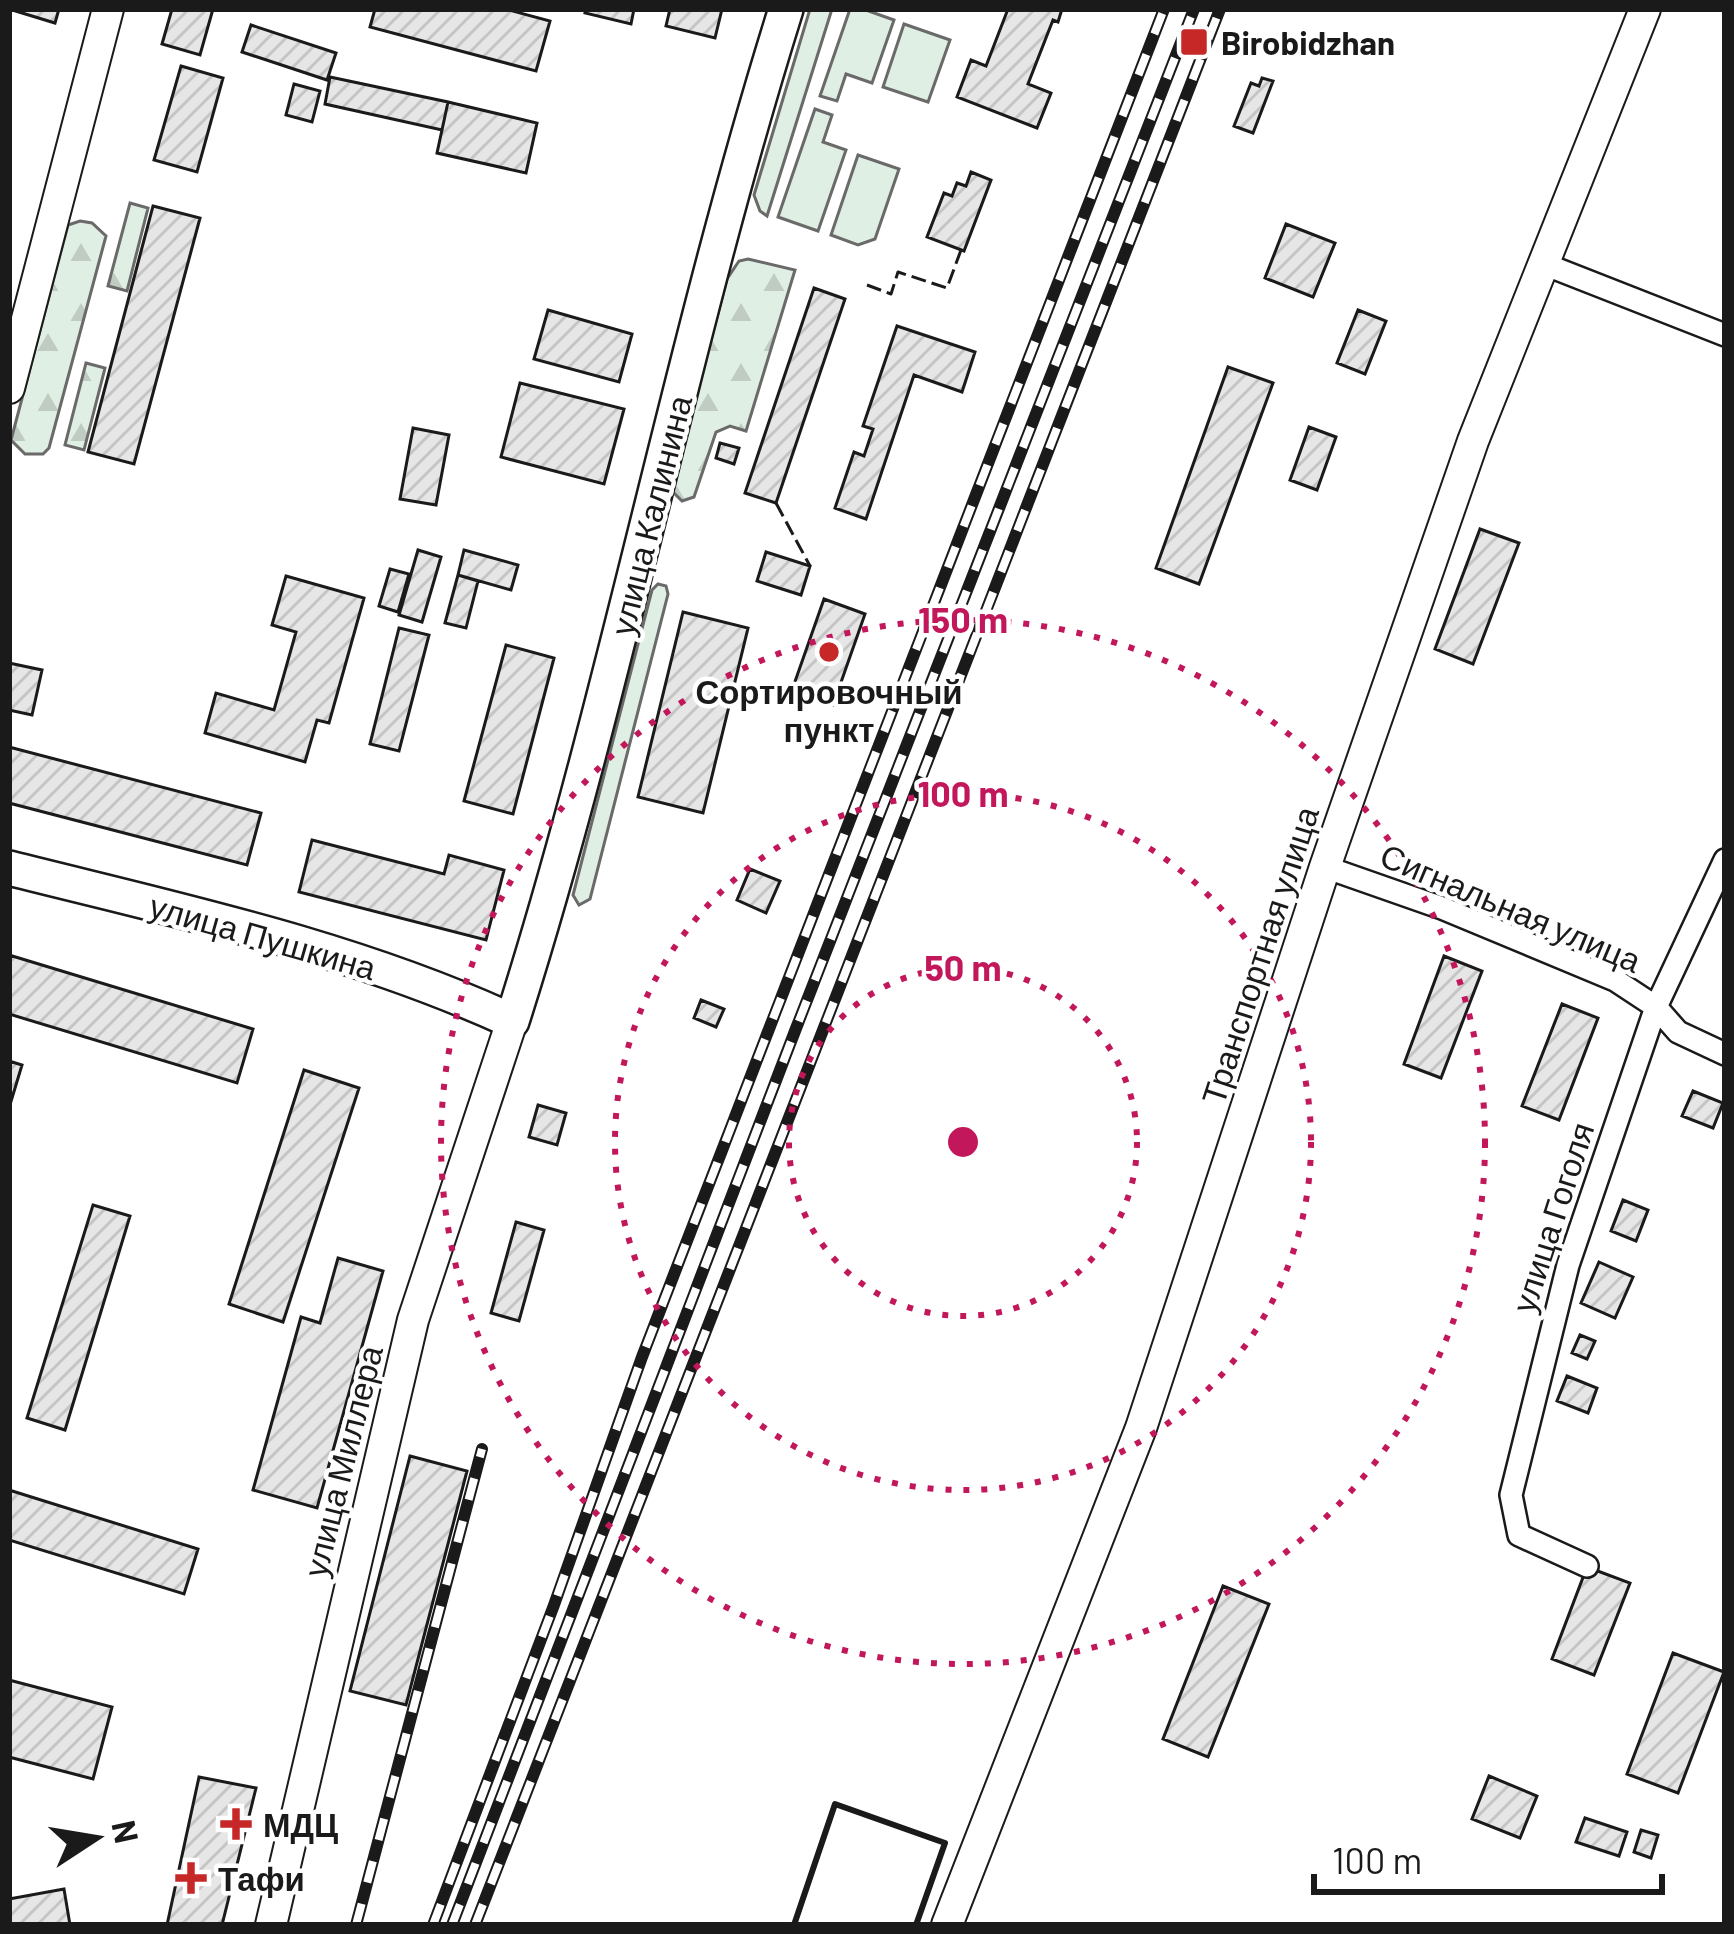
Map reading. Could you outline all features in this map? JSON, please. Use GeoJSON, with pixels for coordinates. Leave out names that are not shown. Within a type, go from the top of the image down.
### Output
{"type":"FeatureCollection","features":[{"type":"Feature","properties":{"kind":"main road"},"geometry":{"type":"LineString","coordinates":[[9,388],[108,9]]}},
{"type":"Feature","properties":{"kind":"main road","name":"улица Калинина"},"geometry":{"type":"LineString","coordinates":[[512,1021],[566,849],[718,250],[787,9]]}},
{"type":"Feature","properties":{"kind":"main road","name":"Транспортная улица"},"geometry":{"type":"LineString","coordinates":[[947,1925],[1141,1428],[1325,867],[1473,442],[1645,9]]}},
{"type":"Feature","properties":{"kind":"main road","name":"улица Пушкина"},"geometry":{"type":"LineString","coordinates":[[9,868],[294,939],[445,991],[512,1021]]}},
{"type":"Feature","properties":{"kind":"main road","name":"улица Миллера"},"geometry":{"type":"LineString","coordinates":[[271,1925],[413,1320],[512,1021]]}},
{"type":"Feature","properties":{"kind":"street"},"geometry":{"type":"LineString","coordinates":[[1544,264],[1725,335]]}},
{"type":"Feature","properties":{"kind":"street","name":"улица Гоголя"},"geometry":{"type":"LineString","coordinates":[[1587,1566],[1519,1535],[1510,1495],[1568,1265],[1656,1007],[1725,860]]}},
{"type":"Feature","properties":{"kind":"street","name":"Сигнальная улица"},"geometry":{"type":"LineString","coordinates":[[1325,867],[1442,908],[1615,980],[1656,1007],[1678,1032],[1725,1054]]}},
{"type":"Feature","properties":{"kind":"green space"},"geometry":{"type":"Polygon","coordinates":[[[810,9],[832,9],[767,216],[754,195],[810,9]]]}},
{"type":"Feature","properties":{"kind":"green space"},"geometry":{"type":"Polygon","coordinates":[[[850,9],[894,20],[872,83],[846,74],[837,101],[820,96],[850,9]]]}},
{"type":"Feature","properties":{"kind":"green space"},"geometry":{"type":"Polygon","coordinates":[[[904,24],[950,40],[928,102],[883,87],[904,24]]]}},
{"type":"Feature","properties":{"kind":"green space"},"geometry":{"type":"Polygon","coordinates":[[[815,109],[832,115],[823,142],[846,150],[818,231],[778,217],[815,109]]]}},
{"type":"Feature","properties":{"kind":"green space"},"geometry":{"type":"Polygon","coordinates":[[[858,155],[899,169],[875,239],[858,245],[831,235],[858,155]]]}},
{"type":"Feature","properties":{"kind":"green space"},"geometry":{"type":"Polygon","coordinates":[[[130,203],[148,208],[127,291],[108,286],[130,203]]]}},
{"type":"Feature","properties":{"kind":"green space"},"geometry":{"type":"Polygon","coordinates":[[[92,223],[106,236],[49,448],[43,454],[25,454],[11,440],[68,225],[92,223]]]}},
{"type":"Feature","properties":{"kind":"green space"},"geometry":{"type":"Polygon","coordinates":[[[739,261],[795,270],[746,431],[730,426],[716,432],[694,497],[682,501],[671,490],[727,279],[739,261]]]}},
{"type":"Feature","properties":{"kind":"green space"},"geometry":{"type":"Polygon","coordinates":[[[86,363],[105,368],[84,450],[65,445],[86,363]]]}},
{"type":"Feature","properties":{"kind":"green space"},"geometry":{"type":"Polygon","coordinates":[[[658,584],[666,586],[668,594],[590,899],[579,905],[573,895],[652,590],[658,584]]]}},
{"type":"Feature","properties":{"kind":"building"},"geometry":{"type":"Polygon","coordinates":[[[9,9],[59,9],[55,23],[9,9]]]}},
{"type":"Feature","properties":{"kind":"building"},"geometry":{"type":"Polygon","coordinates":[[[172,9],[213,9],[200,55],[162,44],[172,9]]]}},
{"type":"Feature","properties":{"kind":"building"},"geometry":{"type":"Polygon","coordinates":[[[375,9],[505,9],[550,21],[536,71],[370,27],[375,9]]]}},
{"type":"Feature","properties":{"kind":"building"},"geometry":{"type":"Polygon","coordinates":[[[586,9],[634,9],[631,24],[585,13],[586,9]]]}},
{"type":"Feature","properties":{"kind":"building"},"geometry":{"type":"Polygon","coordinates":[[[670,9],[722,9],[715,38],[666,26],[670,9]]]}},
{"type":"Feature","properties":{"kind":"building"},"geometry":{"type":"Polygon","coordinates":[[[1008,9],[1062,9],[1058,22],[1053,20],[1028,84],[1051,93],[1037,128],[957,97],[971,60],[986,66],[1008,9]]]}},
{"type":"Feature","properties":{"kind":"building"},"geometry":{"type":"Polygon","coordinates":[[[251,25],[336,53],[327,80],[242,52],[251,25]]]}},
{"type":"Feature","properties":{"kind":"building"},"geometry":{"type":"Polygon","coordinates":[[[181,66],[223,78],[197,172],[154,160],[181,66]]]}},
{"type":"Feature","properties":{"kind":"building"},"geometry":{"type":"Polygon","coordinates":[[[330,77],[448,102],[442,130],[325,104],[330,77]]]}},
{"type":"Feature","properties":{"kind":"building"},"geometry":{"type":"Polygon","coordinates":[[[1262,78],[1273,81],[1253,133],[1234,126],[1251,83],[1259,86],[1262,78]]]}},
{"type":"Feature","properties":{"kind":"building"},"geometry":{"type":"Polygon","coordinates":[[[294,84],[320,91],[312,122],[286,115],[294,84]]]}},
{"type":"Feature","properties":{"kind":"building"},"geometry":{"type":"Polygon","coordinates":[[[448,102],[537,123],[526,173],[437,153],[448,102]]]}},
{"type":"Feature","properties":{"kind":"building"},"geometry":{"type":"Polygon","coordinates":[[[971,172],[991,180],[964,251],[927,237],[944,193],[952,196],[957,183],[966,186],[971,172]]]}},
{"type":"Feature","properties":{"kind":"building"},"geometry":{"type":"Polygon","coordinates":[[[153,206],[200,218],[134,464],[88,452],[153,206]]]}},
{"type":"Feature","properties":{"kind":"building"},"geometry":{"type":"Polygon","coordinates":[[[1286,224],[1335,243],[1313,297],[1265,278],[1286,224]]]}},
{"type":"Feature","properties":{"kind":"building"},"geometry":{"type":"Polygon","coordinates":[[[814,288],[845,299],[776,503],[745,493],[814,288]]]}},
{"type":"Feature","properties":{"kind":"building"},"geometry":{"type":"Polygon","coordinates":[[[548,310],[632,334],[619,382],[534,359],[548,310]]]}},
{"type":"Feature","properties":{"kind":"building"},"geometry":{"type":"Polygon","coordinates":[[[1358,310],[1386,321],[1365,374],[1337,363],[1358,310]]]}},
{"type":"Feature","properties":{"kind":"building"},"geometry":{"type":"Polygon","coordinates":[[[897,326],[975,352],[962,392],[914,375],[866,519],[835,508],[854,452],[864,456],[873,429],[863,426],[897,326]]]}},
{"type":"Feature","properties":{"kind":"building"},"geometry":{"type":"Polygon","coordinates":[[[1228,367],[1273,383],[1199,584],[1156,568],[1228,367]]]}},
{"type":"Feature","properties":{"kind":"building"},"geometry":{"type":"Polygon","coordinates":[[[520,383],[624,409],[604,484],[501,457],[520,383]]]}},
{"type":"Feature","properties":{"kind":"building"},"geometry":{"type":"Polygon","coordinates":[[[1309,427],[1336,437],[1317,490],[1290,480],[1309,427]]]}},
{"type":"Feature","properties":{"kind":"building"},"geometry":{"type":"Polygon","coordinates":[[[413,428],[449,435],[436,505],[400,499],[413,428]]]}},
{"type":"Feature","properties":{"kind":"building"},"geometry":{"type":"Polygon","coordinates":[[[720,443],[739,448],[734,464],[716,458],[720,443]]]}},
{"type":"Feature","properties":{"kind":"building"},"geometry":{"type":"Polygon","coordinates":[[[1480,529],[1519,543],[1473,664],[1435,649],[1480,529]]]}},
{"type":"Feature","properties":{"kind":"building"},"geometry":{"type":"Polygon","coordinates":[[[418,550],[441,557],[422,622],[399,615],[418,550]]]}},
{"type":"Feature","properties":{"kind":"building"},"geometry":{"type":"Polygon","coordinates":[[[464,550],[518,565],[511,590],[458,575],[464,550]]]}},
{"type":"Feature","properties":{"kind":"building"},"geometry":{"type":"Polygon","coordinates":[[[766,552],[810,566],[801,595],[757,581],[766,552]]]}},
{"type":"Feature","properties":{"kind":"building"},"geometry":{"type":"Polygon","coordinates":[[[390,569],[409,574],[398,612],[379,606],[390,569]]]}},
{"type":"Feature","properties":{"kind":"building"},"geometry":{"type":"Polygon","coordinates":[[[458,575],[478,581],[466,628],[445,623],[458,575]]]}},
{"type":"Feature","properties":{"kind":"building"},"geometry":{"type":"Polygon","coordinates":[[[286,576],[364,598],[329,723],[317,720],[305,762],[205,733],[216,693],[274,710],[296,632],[272,625],[286,576]]]}},
{"type":"Feature","properties":{"kind":"building","name":"Сортировочный пункт"},"geometry":{"type":"Polygon","coordinates":[[[824,599],[865,614],[833,705],[792,690],[824,599]]]}},
{"type":"Feature","properties":{"kind":"building"},"geometry":{"type":"Polygon","coordinates":[[[683,612],[748,628],[703,813],[638,797],[683,612]]]}},
{"type":"Feature","properties":{"kind":"building"},"geometry":{"type":"Polygon","coordinates":[[[399,628],[429,635],[399,751],[370,744],[399,628]]]}},
{"type":"Feature","properties":{"kind":"building"},"geometry":{"type":"Polygon","coordinates":[[[506,645],[554,658],[513,814],[464,801],[506,645]]]}},
{"type":"Feature","properties":{"kind":"building"},"geometry":{"type":"Polygon","coordinates":[[[9,663],[42,670],[32,715],[9,710],[9,663]]]}},
{"type":"Feature","properties":{"kind":"building"},"geometry":{"type":"Polygon","coordinates":[[[9,747],[261,813],[247,865],[9,803],[9,747]]]}},
{"type":"Feature","properties":{"kind":"building"},"geometry":{"type":"Polygon","coordinates":[[[312,840],[444,874],[449,855],[504,870],[486,940],[299,892],[312,840]]]}},
{"type":"Feature","properties":{"kind":"building"},"geometry":{"type":"Polygon","coordinates":[[[750,869],[780,881],[766,913],[737,900],[750,869]]]}},
{"type":"Feature","properties":{"kind":"building"},"geometry":{"type":"Polygon","coordinates":[[[9,955],[253,1029],[237,1083],[9,1014],[9,955]]]}},
{"type":"Feature","properties":{"kind":"building"},"geometry":{"type":"Polygon","coordinates":[[[1444,956],[1482,971],[1441,1078],[1404,1064],[1444,956]]]}},
{"type":"Feature","properties":{"kind":"building"},"geometry":{"type":"Polygon","coordinates":[[[701,1000],[724,1009],[716,1027],[694,1018],[701,1000]]]}},
{"type":"Feature","properties":{"kind":"building"},"geometry":{"type":"Polygon","coordinates":[[[1562,1004],[1598,1018],[1559,1120],[1522,1106],[1562,1004]]]}},
{"type":"Feature","properties":{"kind":"building"},"geometry":{"type":"Polygon","coordinates":[[[9,1061],[22,1065],[9,1108],[9,1061]]]}},
{"type":"Feature","properties":{"kind":"building"},"geometry":{"type":"Polygon","coordinates":[[[304,1070],[359,1088],[283,1322],[229,1304],[304,1070]]]}},
{"type":"Feature","properties":{"kind":"building"},"geometry":{"type":"Polygon","coordinates":[[[1693,1091],[1723,1103],[1713,1128],[1682,1116],[1693,1091]]]}},
{"type":"Feature","properties":{"kind":"building"},"geometry":{"type":"Polygon","coordinates":[[[538,1105],[566,1113],[557,1145],[529,1137],[538,1105]]]}},
{"type":"Feature","properties":{"kind":"building"},"geometry":{"type":"Polygon","coordinates":[[[1623,1200],[1648,1210],[1636,1241],[1611,1231],[1623,1200]]]}},
{"type":"Feature","properties":{"kind":"building"},"geometry":{"type":"Polygon","coordinates":[[[93,1205],[130,1216],[65,1430],[27,1418],[93,1205]]]}},
{"type":"Feature","properties":{"kind":"building"},"geometry":{"type":"Polygon","coordinates":[[[516,1222],[544,1230],[519,1321],[491,1313],[516,1222]]]}},
{"type":"Feature","properties":{"kind":"building"},"geometry":{"type":"Polygon","coordinates":[[[338,1258],[383,1271],[317,1508],[253,1490],[301,1317],[320,1323],[338,1258]]]}},
{"type":"Feature","properties":{"kind":"building"},"geometry":{"type":"Polygon","coordinates":[[[1599,1262],[1633,1277],[1615,1318],[1581,1303],[1599,1262]]]}},
{"type":"Feature","properties":{"kind":"building"},"geometry":{"type":"Polygon","coordinates":[[[1580,1335],[1595,1341],[1587,1359],[1572,1353],[1580,1335]]]}},
{"type":"Feature","properties":{"kind":"building"},"geometry":{"type":"Polygon","coordinates":[[[1567,1376],[1597,1388],[1588,1413],[1557,1401],[1567,1376]]]}},
{"type":"Feature","properties":{"kind":"building"},"geometry":{"type":"Polygon","coordinates":[[[410,1456],[467,1471],[406,1705],[350,1691],[410,1456]]]}},
{"type":"Feature","properties":{"kind":"building"},"geometry":{"type":"Polygon","coordinates":[[[9,1490],[198,1549],[184,1594],[9,1540],[9,1490]]]}},
{"type":"Feature","properties":{"kind":"building"},"geometry":{"type":"Polygon","coordinates":[[[1587,1567],[1630,1583],[1594,1675],[1552,1659],[1587,1567]]]}},
{"type":"Feature","properties":{"kind":"building"},"geometry":{"type":"Polygon","coordinates":[[[1223,1586],[1269,1604],[1208,1757],[1163,1739],[1223,1586]]]}},
{"type":"Feature","properties":{"kind":"building"},"geometry":{"type":"Polygon","coordinates":[[[1673,1653],[1724,1672],[1678,1793],[1627,1774],[1673,1653]]]}},
{"type":"Feature","properties":{"kind":"building"},"geometry":{"type":"Polygon","coordinates":[[[9,1680],[112,1707],[93,1779],[9,1757],[9,1680]]]}},
{"type":"Feature","properties":{"kind":"building"},"geometry":{"type":"Polygon","coordinates":[[[1489,1776],[1537,1796],[1520,1838],[1472,1819],[1489,1776]]]}},
{"type":"Feature","properties":{"kind":"building"},"geometry":{"type":"Polygon","coordinates":[[[199,1777],[256,1788],[222,1925],[167,1925],[199,1777]]]}},
{"type":"Feature","properties":{"kind":"building"},"geometry":{"type":"Polygon","coordinates":[[[1585,1818],[1627,1832],[1619,1856],[1576,1842],[1585,1818]]]}},
{"type":"Feature","properties":{"kind":"building"},"geometry":{"type":"Polygon","coordinates":[[[1641,1830],[1658,1835],[1651,1858],[1634,1852],[1641,1830]]]}},
{"type":"Feature","properties":{"kind":"building"},"geometry":{"type":"Polygon","coordinates":[[[64,1889],[70,1925],[9,1925],[9,1899],[64,1889]]]}},
{"type":"Feature","properties":{"kind":"railway"},"geometry":{"type":"LineString","coordinates":[[433,1925],[642,1357],[1164,9]]}},
{"type":"Feature","properties":{"kind":"railway"},"geometry":{"type":"LineString","coordinates":[[452,1925],[1194,9]]}},
{"type":"Feature","properties":{"kind":"railway"},"geometry":{"type":"LineString","coordinates":[[475,1925],[1220,9]]}},
{"type":"Feature","properties":{"kind":"railway"},"geometry":{"type":"LineString","coordinates":[[356,1925],[482,1449]]}},
{"type":"Feature","properties":{"kind":"fence"},"geometry":{"type":"LineString","coordinates":[[867,285],[891,294],[898,272],[947,288],[961,250]]}},
{"type":"Feature","properties":{"kind":"fence"},"geometry":{"type":"LineString","coordinates":[[776,503],[810,566]]}},
{"type":"Feature","properties":{"kind":"wall"},"geometry":{"type":"LineString","coordinates":[[794,1925],[835,1804],[945,1843],[916,1925]]}},
{"type":"Feature","properties":{"kind":"place","name":"Birobidzhan"},"geometry":{"type":"Point","coordinates":[1194,42]}},
{"type":"Feature","properties":{"kind":"place","name":"Сортировочный пункт"},"geometry":{"type":"Point","coordinates":[829,652]}},
{"type":"Feature","properties":{"kind":"place","name":"МДЦ"},"geometry":{"type":"Point","coordinates":[236,1824]}},
{"type":"Feature","properties":{"kind":"place","name":"Тафи"},"geometry":{"type":"Point","coordinates":[191,1878]}}]}
